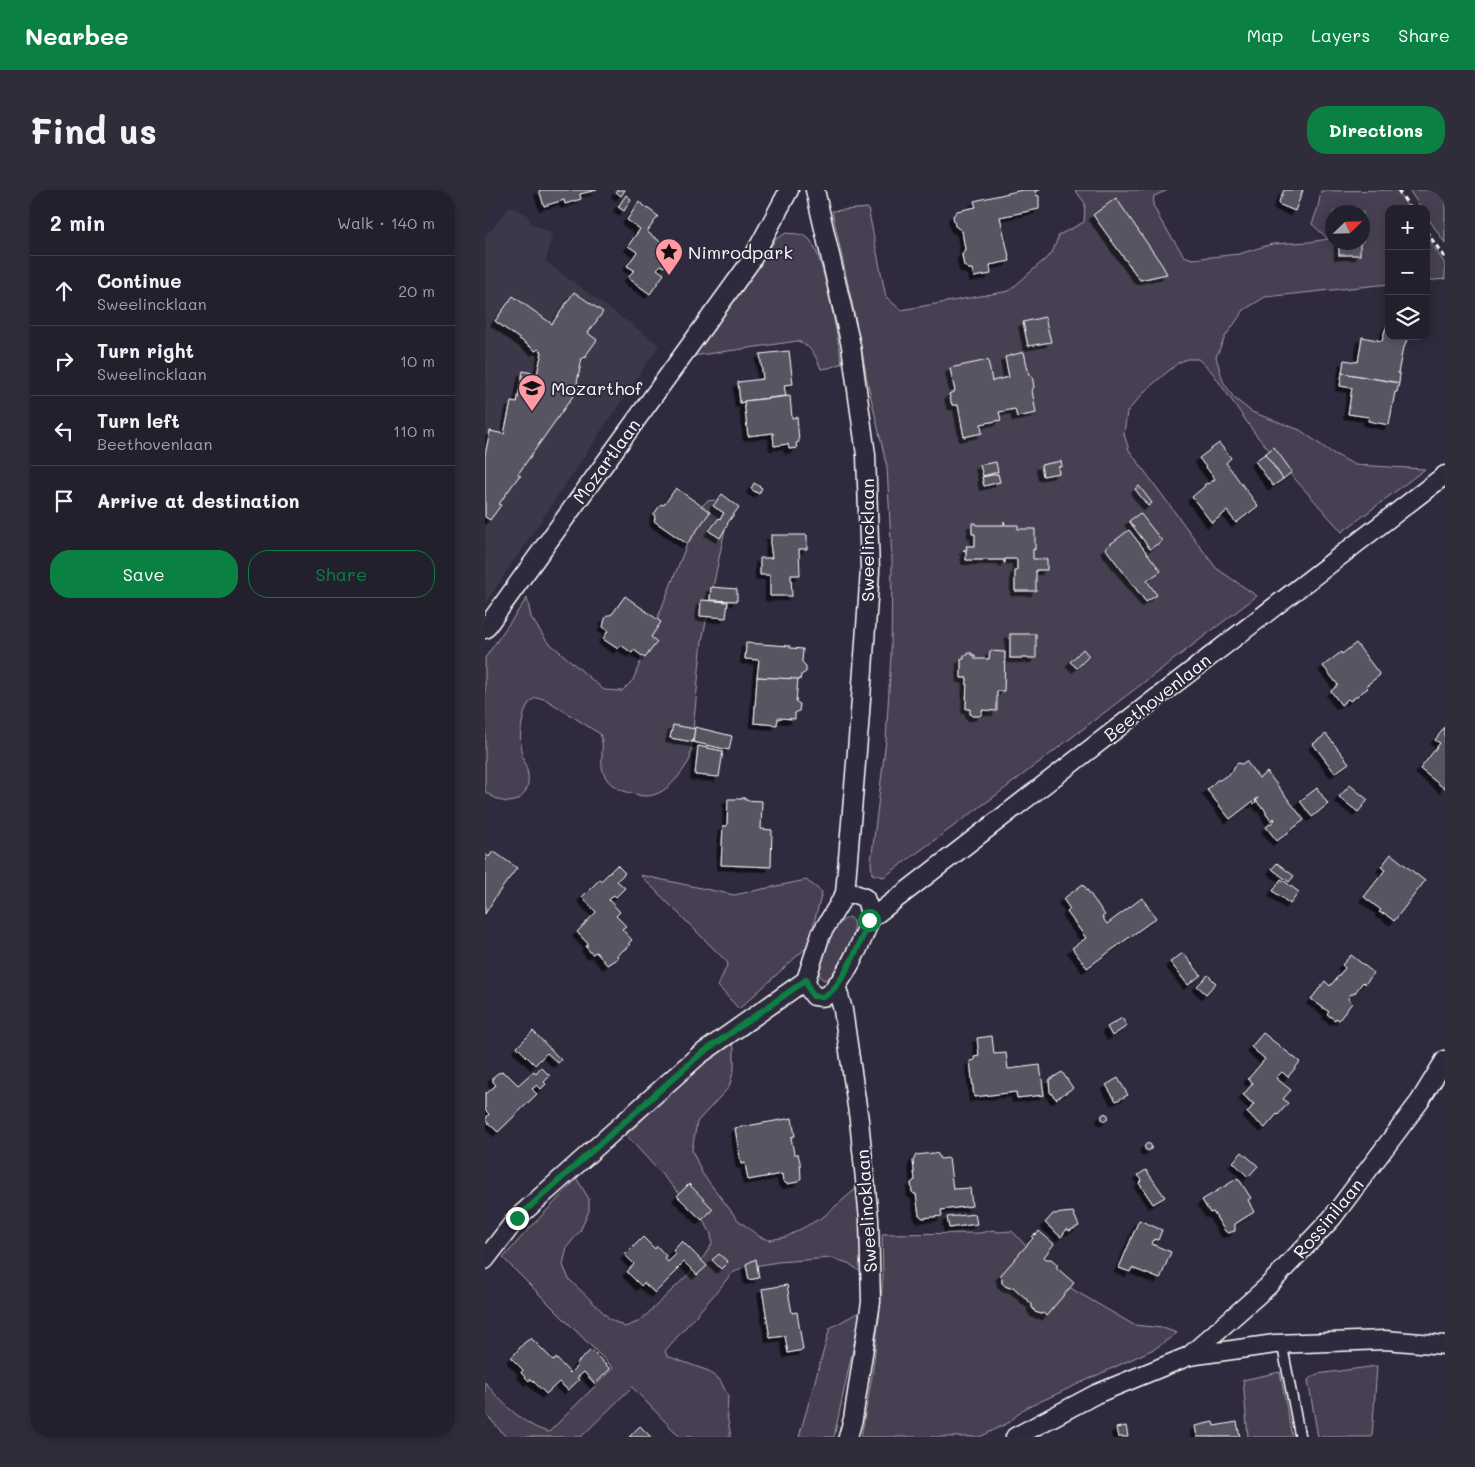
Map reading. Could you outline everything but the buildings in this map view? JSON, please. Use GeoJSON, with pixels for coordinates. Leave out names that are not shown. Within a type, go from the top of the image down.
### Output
{"type":"FeatureCollection","features":[{"type":"Feature","properties":{"kind":"street","name":"Mozartlaan"},"geometry":{"type":"LineString","coordinates":[[485,629],[751,261],[789,190]]}},
{"type":"Feature","properties":{"kind":"street","name":"Sweelincklaan"},"geometry":{"type":"LineString","coordinates":[[806,980],[821,934],[845,894],[870,570],[866,454],[851,346],[815,190]]}},
{"type":"Feature","properties":{"kind":"street","name":"Beethovenlaan"},"geometry":{"type":"LineString","coordinates":[[869,920],[1445,475]]}},
{"type":"Feature","properties":{"kind":"street"},"geometry":{"type":"LineString","coordinates":[[485,1260],[517,1218],[698,1056],[806,980],[813,996],[821,997],[828,994],[853,959],[869,920],[869,907],[865,898],[855,894],[845,894]]}},
{"type":"Feature","properties":{"kind":"street","name":"Sweelincklaan"},"geometry":{"type":"LineString","coordinates":[[836,985],[843,1010],[859,1120],[869,1218],[871,1302],[849,1437]]}},
{"type":"Feature","properties":{"kind":"street","name":"Rossinilaan"},"geometry":{"type":"LineString","coordinates":[[1189,1356],[1267,1287],[1332,1218],[1420,1101],[1445,1060]]}},
{"type":"Feature","properties":{"kind":"street","name":"Rossinilaan"},"geometry":{"type":"LineString","coordinates":[[1015,1437],[1096,1394],[1189,1356],[1282,1344],[1385,1340],[1445,1345]]}},
{"type":"Feature","properties":{"kind":"lane"},"geometry":{"type":"LineString","coordinates":[[1282,1344],[1300,1437]]}},
{"type":"Feature","properties":{"kind":"path"},"geometry":{"type":"LineString","coordinates":[[1398,190],[1408,205]]}},
{"type":"Feature","properties":{"kind":"path"},"geometry":{"type":"LineString","coordinates":[[1430,237],[1445,258]]}},
{"type":"Feature","properties":{"kind":"shaded area"},"geometry":{"type":"Polygon","coordinates":[[[1075,190],[1168,190],[1154,196],[1153,205],[1184,256],[1193,259],[1239,254],[1272,244],[1325,240],[1325,250],[1370,250],[1370,205],[1325,205],[1325,236],[1312,224],[1321,191],[1397,190],[1406,205],[1385,205],[1385,284],[1265,297],[1244,310],[1225,337],[1216,357],[1223,381],[1234,398],[1252,412],[1300,430],[1331,452],[1355,465],[1425,469],[1342,532],[1256,435],[1212,372],[1198,359],[1187,359],[1178,363],[1146,390],[1127,412],[1124,434],[1129,450],[1216,568],[1257,596],[995,796],[884,877],[872,874],[871,862],[886,740],[891,655],[892,560],[887,467],[832,211],[868,208],[886,297],[901,310],[1009,291],[1052,253],[1059,235],[1084,222],[1085,203],[1075,190]]]}},
{"type":"Feature","properties":{"kind":"shaded area"},"geometry":{"type":"Polygon","coordinates":[[[1409,190],[1445,190],[1445,243],[1430,221],[1430,205],[1419,205],[1409,190]]]}},
{"type":"Feature","properties":{"kind":"shaded area"},"geometry":{"type":"Polygon","coordinates":[[[510,206],[527,215],[533,225],[552,233],[546,262],[659,345],[485,604],[485,235],[510,206]]]}},
{"type":"Feature","properties":{"kind":"shaded area"},"geometry":{"type":"Polygon","coordinates":[[[786,233],[806,236],[814,246],[829,296],[842,363],[821,369],[813,352],[798,341],[693,356],[776,239],[786,233]]]}},
{"type":"Feature","properties":{"kind":"shaded area"},"geometry":{"type":"Polygon","coordinates":[[[1430,241],[1445,264],[1445,279],[1430,281],[1430,241]]]}},
{"type":"Feature","properties":{"kind":"shaded area"},"geometry":{"type":"Polygon","coordinates":[[[715,500],[722,509],[725,529],[702,641],[690,759],[682,772],[672,784],[659,793],[652,795],[641,796],[618,789],[608,781],[603,773],[602,739],[600,734],[545,699],[535,698],[527,707],[521,732],[520,744],[528,775],[528,786],[524,794],[517,800],[507,802],[485,792],[485,658],[527,598],[531,617],[546,640],[604,690],[622,691],[633,680],[702,506],[707,501],[715,500]]]}},
{"type":"Feature","properties":{"kind":"shaded area"},"geometry":{"type":"Polygon","coordinates":[[[640,875],[734,895],[806,880],[822,892],[808,946],[739,1009],[718,986],[728,963],[640,875]]]}},
{"type":"Feature","properties":{"kind":"shaded area"},"geometry":{"type":"Polygon","coordinates":[[[850,917],[854,932],[847,952],[836,971],[824,980],[820,977],[819,970],[827,942],[838,926],[850,917]]]}},
{"type":"Feature","properties":{"kind":"shaded area"},"geometry":{"type":"Polygon","coordinates":[[[731,1042],[734,1048],[734,1069],[729,1087],[697,1122],[692,1150],[702,1173],[738,1220],[760,1237],[769,1240],[786,1237],[823,1217],[859,1186],[861,1272],[848,1263],[831,1258],[778,1262],[742,1268],[731,1274],[665,1351],[667,1356],[706,1370],[720,1380],[728,1396],[727,1415],[731,1437],[680,1437],[632,1387],[581,1437],[506,1437],[485,1413],[485,1382],[522,1419],[531,1425],[549,1432],[613,1368],[503,1258],[577,1179],[589,1199],[589,1211],[580,1231],[567,1247],[563,1265],[569,1279],[610,1319],[625,1327],[640,1321],[698,1265],[712,1244],[711,1234],[704,1221],[626,1135],[696,1070],[731,1042]]]}},
{"type":"Feature","properties":{"kind":"shaded area"},"geometry":{"type":"Polygon","coordinates":[[[993,1230],[998,1232],[1012,1231],[1060,1282],[1134,1325],[1163,1328],[1177,1333],[1156,1348],[1022,1410],[1010,1422],[980,1437],[861,1437],[872,1376],[880,1309],[883,1276],[882,1234],[980,1233],[993,1230]]]}},
{"type":"Feature","properties":{"kind":"shaded area"},"geometry":{"type":"Polygon","coordinates":[[[861,1311],[834,1437],[799,1437],[830,1328],[861,1311]]]}},
{"type":"Feature","properties":{"kind":"shaded area"},"geometry":{"type":"Polygon","coordinates":[[[1377,1366],[1372,1437],[1318,1437],[1308,1380],[1317,1374],[1377,1366]]]}},
{"type":"Feature","properties":{"kind":"shaded area"},"geometry":{"type":"Polygon","coordinates":[[[1280,1372],[1292,1437],[1248,1437],[1243,1380],[1280,1372]]]}},
{"type":"Feature","properties":{"kind":"place","name":"Nimrodpark"},"geometry":{"type":"Point","coordinates":[669,276]}},
{"type":"Feature","properties":{"kind":"place","name":"Mozarthof"},"geometry":{"type":"Point","coordinates":[532,412]}},
{"type":"Feature","properties":{"kind":"route"},"geometry":{"type":"LineString","coordinates":[[517,1218],[698,1056],[806,980],[813,996],[821,997],[828,994],[850,965],[869,920]]}}]}
